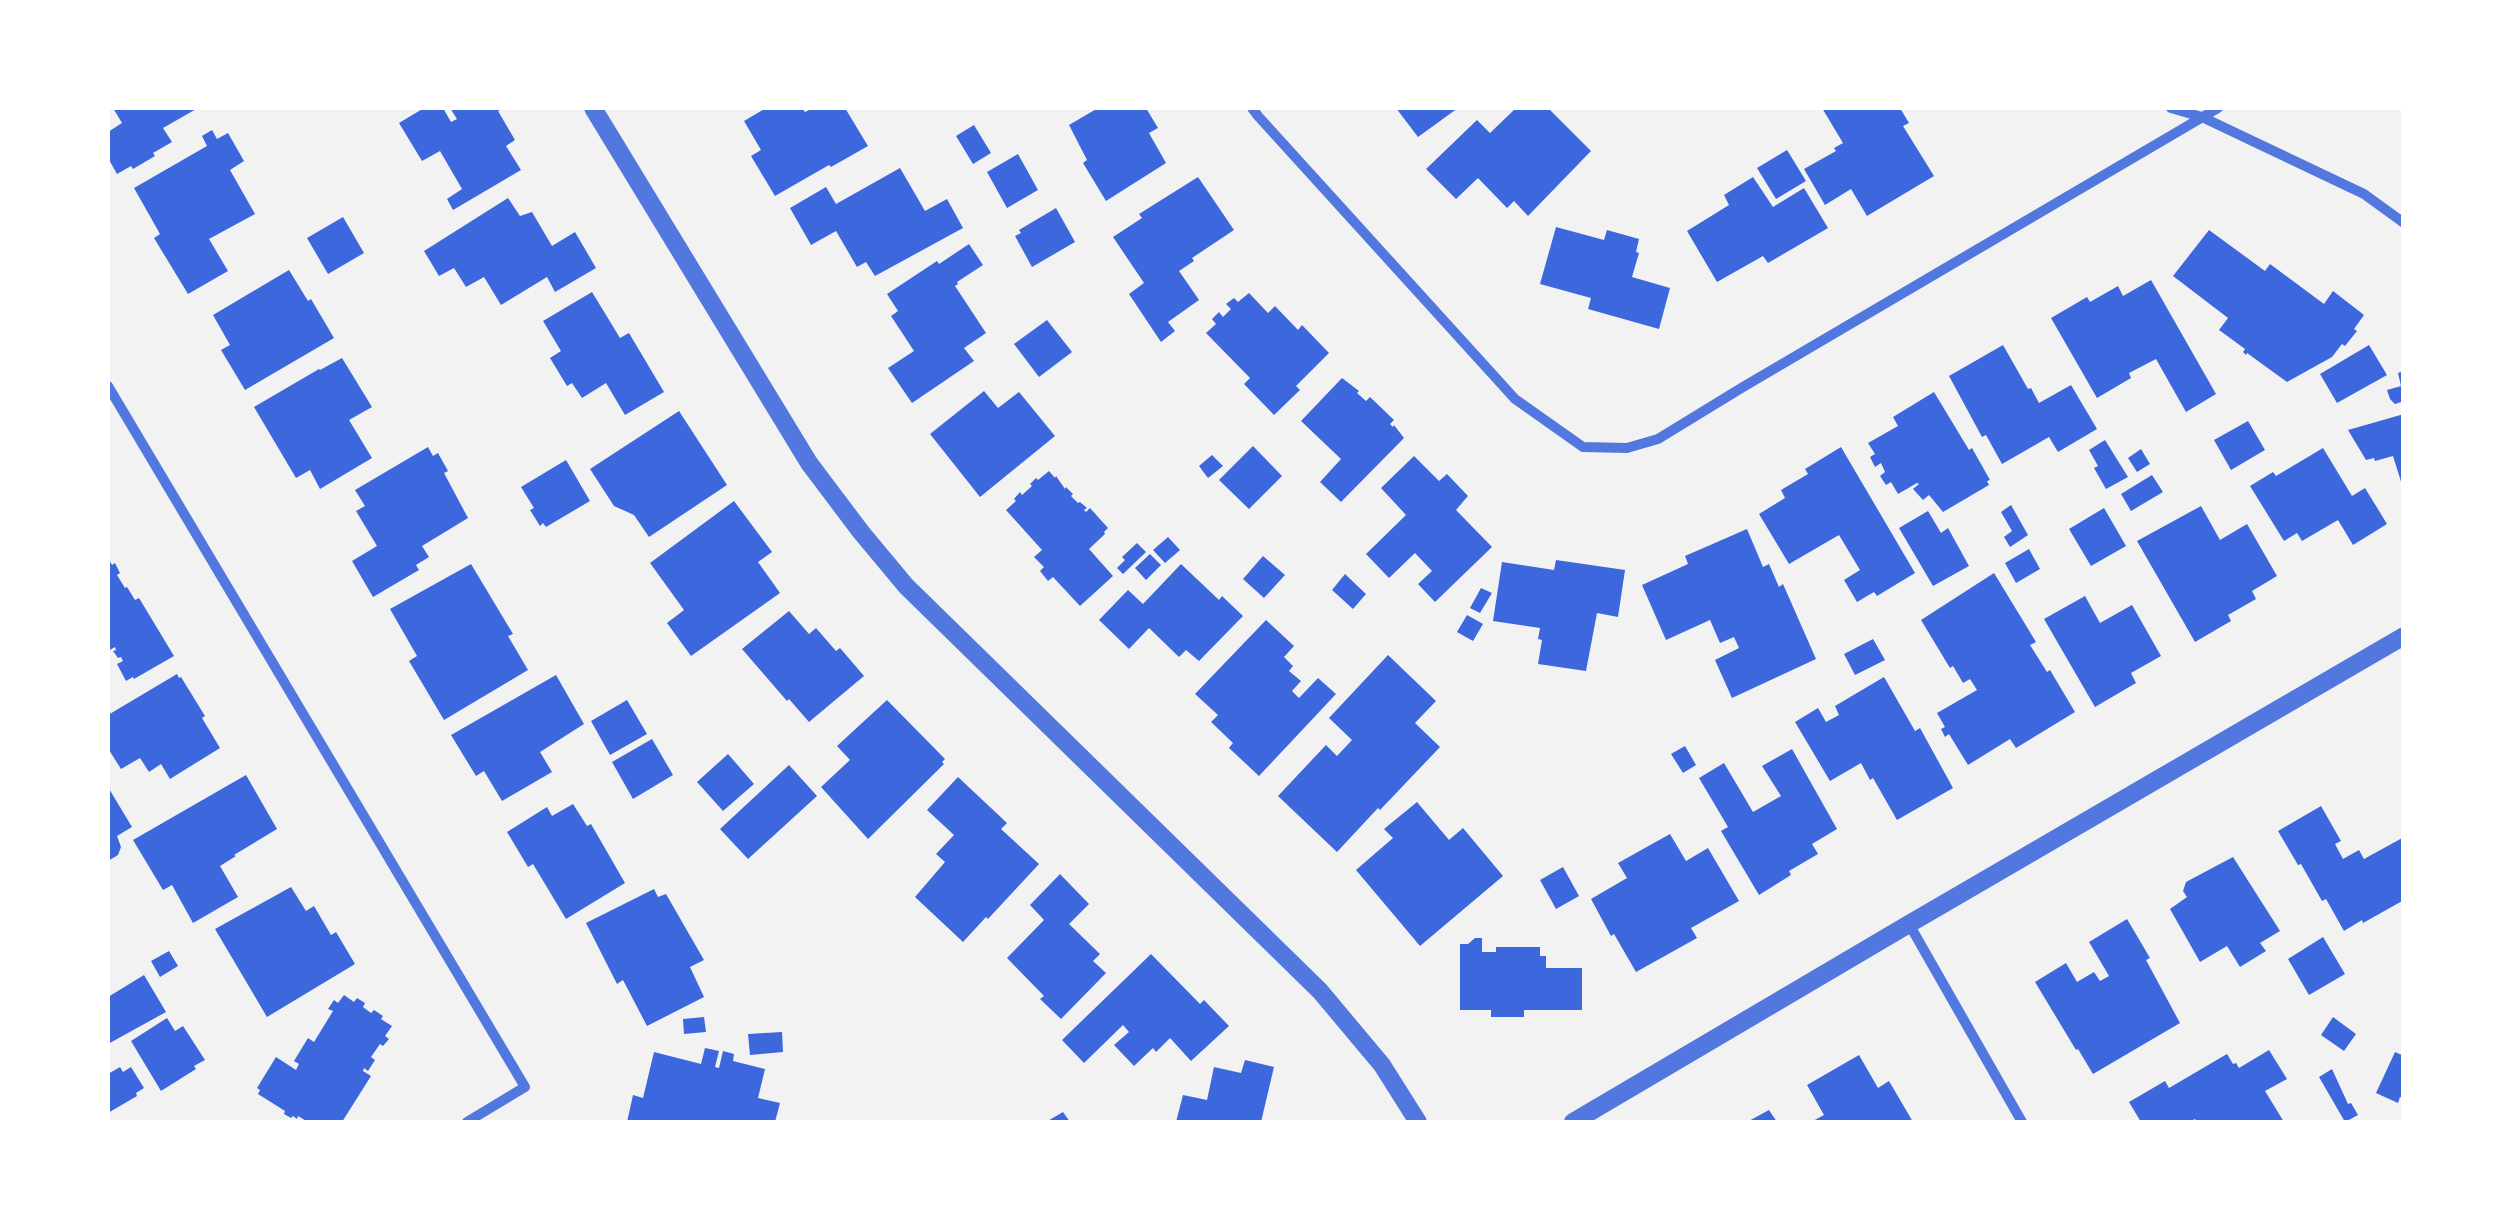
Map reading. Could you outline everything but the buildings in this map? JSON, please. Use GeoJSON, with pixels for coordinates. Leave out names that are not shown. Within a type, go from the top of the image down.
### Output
{"type":"FeatureCollection","features":[{"type":"Feature","properties":{"kind":"street"},"geometry":{"type":"LineString","coordinates":[[593,108],[809,462],[861,532],[906,586],[1320,991],[1382,1065],[1418,1122]]}},
{"type":"Feature","properties":{"kind":"street"},"geometry":{"type":"LineString","coordinates":[[1252,108],[1515,399],[1583,447],[1626,448],[1658,439],[2218,108]]}},
{"type":"Feature","properties":{"kind":"street"},"geometry":{"type":"LineString","coordinates":[[2171,108],[2202,117],[2364,194],[2404,222]]}},
{"type":"Feature","properties":{"kind":"street"},"geometry":{"type":"LineString","coordinates":[[108,386],[525,1088],[468,1122]]}},
{"type":"Feature","properties":{"kind":"street"},"geometry":{"type":"LineString","coordinates":[[1573,1122],[2404,636]]}},
{"type":"Feature","properties":{"kind":"street"},"geometry":{"type":"LineString","coordinates":[[1908,924],[2022,1122]]}}]}
